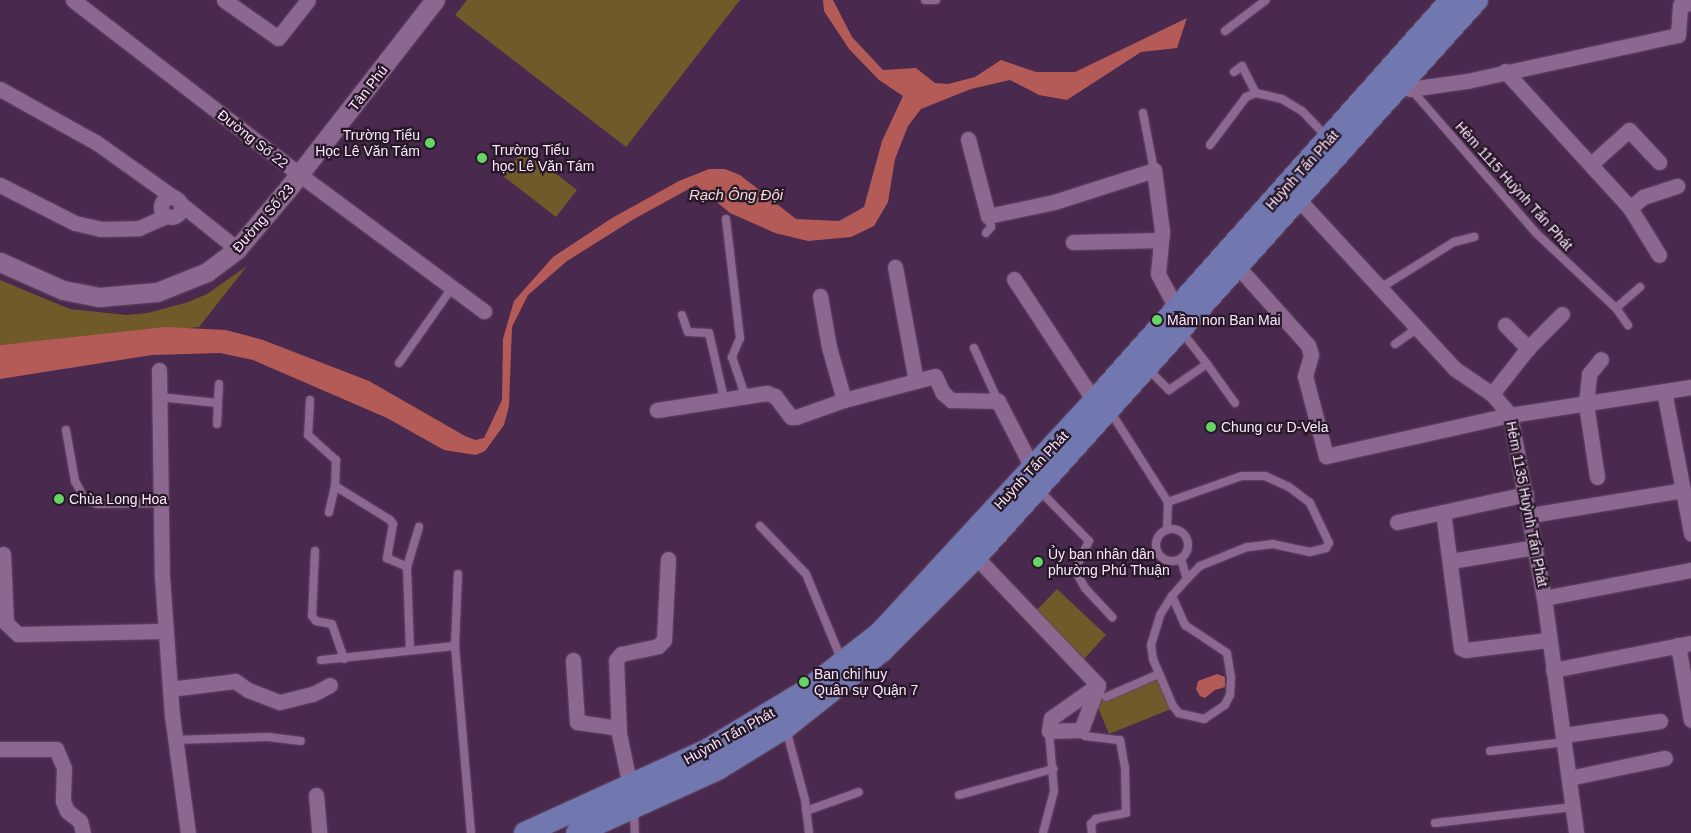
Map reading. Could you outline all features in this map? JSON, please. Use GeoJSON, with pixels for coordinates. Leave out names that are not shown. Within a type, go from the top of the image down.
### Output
{"type":"FeatureCollection","features":[{"type":"Feature","properties":{"kind":"main road","name":"Huỳnh Tấn Phát"},"geometry":{"type":"LineString","coordinates":[[577,833],[718,769],[786,727],[882,651],[1032,478],[1101,406],[1146,368],[1180,330],[1231,261],[1330,139],[1402,80],[1451,0]]}},
{"type":"Feature","properties":{"kind":"main road","name":"Huỳnh Tấn Phát"},"geometry":{"type":"LineString","coordinates":[[1101,406],[1176,308],[1299,200],[1402,80],[1477,0]]}},
{"type":"Feature","properties":{"kind":"main road","name":"Huỳnh Tấn Phát"},"geometry":{"type":"LineString","coordinates":[[525,833],[709,749],[775,711],[880,633],[969,551]]}},
{"type":"Feature","properties":{"kind":"street"},"geometry":{"type":"LineString","coordinates":[[224,0],[278,38],[308,0]]}},
{"type":"Feature","properties":{"kind":"street","name":"Tân Phú"},"geometry":{"type":"LineString","coordinates":[[300,175],[435,0]]}},
{"type":"Feature","properties":{"kind":"street","name":"Đường Số 22"},"geometry":{"type":"LineString","coordinates":[[83,3],[300,175],[484,312]]}},
{"type":"Feature","properties":{"kind":"street"},"geometry":{"type":"LineString","coordinates":[[1402,80],[1460,82],[1678,35],[1680,5],[1691,3]]}},
{"type":"Feature","properties":{"kind":"street"},"geometry":{"type":"LineString","coordinates":[[1505,71],[1630,208],[1659,255]]}},
{"type":"Feature","properties":{"kind":"street"},"geometry":{"type":"LineString","coordinates":[[0,90],[97,143],[177,201],[237,249]]}},
{"type":"Feature","properties":{"kind":"street"},"geometry":{"type":"LineString","coordinates":[[1591,164],[1630,130],[1658,162]]}},
{"type":"Feature","properties":{"kind":"street"},"geometry":{"type":"LineString","coordinates":[[968,140],[988,216],[1054,202],[1154,170],[1159,194],[1161,240],[1158,274],[1176,308]]}},
{"type":"Feature","properties":{"kind":"street","name":"Đường Số 23"},"geometry":{"type":"LineString","coordinates":[[0,262],[64,290],[88,296],[117,297],[179,285],[206,272],[237,249],[300,175]]}},
{"type":"Feature","properties":{"kind":"street"},"geometry":{"type":"LineString","coordinates":[[0,185],[75,223],[100,230],[139,228],[166,216],[161,209],[161,203],[177,201]]}},
{"type":"Feature","properties":{"kind":"street"},"geometry":{"type":"LineString","coordinates":[[1630,208],[1643,198],[1677,186]]}},
{"type":"Feature","properties":{"kind":"street","name":"Hẻm 1135 Huỳnh Tấn Phát"},"geometry":{"type":"LineString","coordinates":[[1299,200],[1419,327],[1455,369],[1492,394],[1510,415],[1531,515],[1544,598],[1548,640],[1565,738],[1576,833]]}},
{"type":"Feature","properties":{"kind":"street"},"geometry":{"type":"LineString","coordinates":[[1073,242],[1161,240]]}},
{"type":"Feature","properties":{"kind":"street"},"geometry":{"type":"LineString","coordinates":[[1231,261],[1308,345],[1311,355],[1305,376],[1326,456],[1510,415],[1691,387]]}},
{"type":"Feature","properties":{"kind":"street"},"geometry":{"type":"LineString","coordinates":[[895,268],[916,381]]}},
{"type":"Feature","properties":{"kind":"street"},"geometry":{"type":"LineString","coordinates":[[1014,279],[1101,406]]}},
{"type":"Feature","properties":{"kind":"street"},"geometry":{"type":"LineString","coordinates":[[820,296],[829,347],[844,400]]}},
{"type":"Feature","properties":{"kind":"street"},"geometry":{"type":"LineString","coordinates":[[1492,394],[1528,348],[1562,314]]}},
{"type":"Feature","properties":{"kind":"street"},"geometry":{"type":"LineString","coordinates":[[1505,325],[1528,348]]}},
{"type":"Feature","properties":{"kind":"street"},"geometry":{"type":"LineString","coordinates":[[1597,477],[1586,404],[1589,374],[1601,358]]}},
{"type":"Feature","properties":{"kind":"street"},"geometry":{"type":"LineString","coordinates":[[159,370],[160,503],[165,631],[175,740],[188,833]]}},
{"type":"Feature","properties":{"kind":"street"},"geometry":{"type":"LineString","coordinates":[[657,410],[745,395],[772,394],[791,417],[844,400],[935,376],[943,393],[951,400],[998,401],[1032,478]]}},
{"type":"Feature","properties":{"kind":"street"},"geometry":{"type":"LineString","coordinates":[[1664,391],[1691,533]]}},
{"type":"Feature","properties":{"kind":"street"},"geometry":{"type":"LineString","coordinates":[[1531,515],[1683,490]]}},
{"type":"Feature","properties":{"kind":"street"},"geometry":{"type":"LineString","coordinates":[[1397,522],[1526,494]]}},
{"type":"Feature","properties":{"kind":"street"},"geometry":{"type":"LineString","coordinates":[[1443,512],[1451,561],[1461,648],[1466,650],[1548,640]]}},
{"type":"Feature","properties":{"kind":"street"},"geometry":{"type":"LineString","coordinates":[[1451,561],[1536,547]]}},
{"type":"Feature","properties":{"kind":"street"},"geometry":{"type":"LineString","coordinates":[[969,551],[1102,691]]}},
{"type":"Feature","properties":{"kind":"street"},"geometry":{"type":"LineString","coordinates":[[3,554],[3,623],[18,634],[165,631]]}},
{"type":"Feature","properties":{"kind":"street"},"geometry":{"type":"LineString","coordinates":[[630,786],[619,728],[616,660],[621,654],[658,646],[664,640],[668,558]]}},
{"type":"Feature","properties":{"kind":"street"},"geometry":{"type":"LineString","coordinates":[[1544,598],[1691,570]]}},
{"type":"Feature","properties":{"kind":"street"},"geometry":{"type":"LineString","coordinates":[[1553,670],[1684,644],[1690,711]]}},
{"type":"Feature","properties":{"kind":"street"},"geometry":{"type":"LineString","coordinates":[[573,660],[577,722],[619,728]]}},
{"type":"Feature","properties":{"kind":"street"},"geometry":{"type":"LineString","coordinates":[[170,689],[235,681],[248,690],[280,702],[330,685]]}},
{"type":"Feature","properties":{"kind":"street"},"geometry":{"type":"LineString","coordinates":[[1102,691],[1081,730],[1049,731],[1051,718],[1102,691]]}},
{"type":"Feature","properties":{"kind":"street"},"geometry":{"type":"LineString","coordinates":[[1565,738],[1660,721]]}},
{"type":"Feature","properties":{"kind":"street"},"geometry":{"type":"LineString","coordinates":[[0,749],[56,749],[64,768],[63,801],[67,811],[80,821],[83,833]]}},
{"type":"Feature","properties":{"kind":"street"},"geometry":{"type":"LineString","coordinates":[[1570,778],[1664,758]]}},
{"type":"Feature","properties":{"kind":"street"},"geometry":{"type":"LineString","coordinates":[[316,795],[320,833]]}},
{"type":"Feature","properties":{"kind":"lane"},"geometry":{"type":"LineString","coordinates":[[925,0],[936,0]]}},
{"type":"Feature","properties":{"kind":"lane"},"geometry":{"type":"LineString","coordinates":[[1225,32],[1266,0]]}},
{"type":"Feature","properties":{"kind":"lane"},"geometry":{"type":"LineString","coordinates":[[1234,72],[1242,66],[1256,93]]}},
{"type":"Feature","properties":{"kind":"lane","name":"Hẻm 1115 Huỳnh Tấn Phát"},"geometry":{"type":"LineString","coordinates":[[1402,80],[1536,233],[1616,308],[1628,325]]}},
{"type":"Feature","properties":{"kind":"lane"},"geometry":{"type":"LineString","coordinates":[[1210,145],[1246,97],[1256,93],[1282,99],[1302,111],[1330,139]]}},
{"type":"Feature","properties":{"kind":"lane"},"geometry":{"type":"LineString","coordinates":[[1142,113],[1154,170]]}},
{"type":"Feature","properties":{"kind":"lane"},"geometry":{"type":"LineString","coordinates":[[986,234],[991,227],[988,216]]}},
{"type":"Feature","properties":{"kind":"lane"},"geometry":{"type":"LineString","coordinates":[[726,219],[740,338],[732,357],[745,395]]}},
{"type":"Feature","properties":{"kind":"lane"},"geometry":{"type":"LineString","coordinates":[[1382,287],[1454,242],[1474,237]]}},
{"type":"Feature","properties":{"kind":"lane"},"geometry":{"type":"LineString","coordinates":[[1616,308],[1640,287]]}},
{"type":"Feature","properties":{"kind":"lane"},"geometry":{"type":"LineString","coordinates":[[399,363],[452,288]]}},
{"type":"Feature","properties":{"kind":"lane"},"geometry":{"type":"LineString","coordinates":[[682,315],[688,332],[709,333],[724,398]]}},
{"type":"Feature","properties":{"kind":"lane"},"geometry":{"type":"LineString","coordinates":[[1395,344],[1419,327]]}},
{"type":"Feature","properties":{"kind":"lane"},"geometry":{"type":"LineString","coordinates":[[1180,330],[1235,402]]}},
{"type":"Feature","properties":{"kind":"lane"},"geometry":{"type":"LineString","coordinates":[[974,348],[998,401]]}},
{"type":"Feature","properties":{"kind":"lane"},"geometry":{"type":"LineString","coordinates":[[1146,368],[1169,390],[1207,364]]}},
{"type":"Feature","properties":{"kind":"lane"},"geometry":{"type":"LineString","coordinates":[[218,424],[219,384]]}},
{"type":"Feature","properties":{"kind":"lane"},"geometry":{"type":"LineString","coordinates":[[159,397],[218,403]]}},
{"type":"Feature","properties":{"kind":"lane"},"geometry":{"type":"LineString","coordinates":[[310,400],[308,435],[333,454],[336,465],[335,486],[329,512]]}},
{"type":"Feature","properties":{"kind":"lane"},"geometry":{"type":"LineString","coordinates":[[1101,406],[1168,502],[1167,529],[1158,537],[1157,552],[1170,562],[1181,559],[1188,550],[1187,538],[1178,530],[1167,529]]}},
{"type":"Feature","properties":{"kind":"lane"},"geometry":{"type":"LineString","coordinates":[[66,430],[75,480],[85,500],[97,504],[160,503]]}},
{"type":"Feature","properties":{"kind":"lane"},"geometry":{"type":"LineString","coordinates":[[1168,502],[1242,476],[1265,476],[1290,487],[1310,503],[1329,543],[1326,548],[1310,552],[1273,544],[1247,547],[1200,566],[1172,596],[1153,633],[1153,659],[1173,706],[1179,713],[1204,719],[1226,706],[1230,695],[1231,677],[1227,653],[1185,625],[1172,596]]}},
{"type":"Feature","properties":{"kind":"lane"},"geometry":{"type":"LineString","coordinates":[[1032,478],[1089,541],[1076,570],[1085,588],[1112,617]]}},
{"type":"Feature","properties":{"kind":"lane"},"geometry":{"type":"LineString","coordinates":[[335,486],[390,520],[393,524],[387,558],[407,568]]}},
{"type":"Feature","properties":{"kind":"lane"},"geometry":{"type":"LineString","coordinates":[[410,650],[407,568],[419,526]]}},
{"type":"Feature","properties":{"kind":"lane"},"geometry":{"type":"LineString","coordinates":[[760,526],[806,574],[842,662]]}},
{"type":"Feature","properties":{"kind":"lane"},"geometry":{"type":"LineString","coordinates":[[315,551],[312,616],[316,621],[332,624],[344,659]]}},
{"type":"Feature","properties":{"kind":"lane"},"geometry":{"type":"LineString","coordinates":[[1181,559],[1187,579]]}},
{"type":"Feature","properties":{"kind":"lane"},"geometry":{"type":"LineString","coordinates":[[458,574],[455,646],[471,833]]}},
{"type":"Feature","properties":{"kind":"lane"},"geometry":{"type":"LineString","coordinates":[[321,660],[455,646]]}},
{"type":"Feature","properties":{"kind":"lane"},"geometry":{"type":"LineString","coordinates":[[1102,691],[1159,674]]}},
{"type":"Feature","properties":{"kind":"lane"},"geometry":{"type":"LineString","coordinates":[[786,727],[806,811],[809,833]]}},
{"type":"Feature","properties":{"kind":"lane"},"geometry":{"type":"LineString","coordinates":[[1081,730],[1085,736],[1120,740],[1126,813],[1096,819],[1091,824],[1092,833]]}},
{"type":"Feature","properties":{"kind":"lane"},"geometry":{"type":"LineString","coordinates":[[1043,833],[1054,791],[1049,731]]}},
{"type":"Feature","properties":{"kind":"lane"},"geometry":{"type":"LineString","coordinates":[[175,740],[268,737],[301,741]]}},
{"type":"Feature","properties":{"kind":"lane"},"geometry":{"type":"LineString","coordinates":[[1490,751],[1565,738]]}},
{"type":"Feature","properties":{"kind":"lane"},"geometry":{"type":"LineString","coordinates":[[959,795],[1053,769]]}},
{"type":"Feature","properties":{"kind":"lane"},"geometry":{"type":"LineString","coordinates":[[806,811],[860,792]]}},
{"type":"Feature","properties":{"kind":"lane"},"geometry":{"type":"LineString","coordinates":[[1435,823],[1572,807]]}},
{"type":"Feature","properties":{"kind":"lane"},"geometry":{"type":"LineString","coordinates":[[634,808],[635,833]]}},
{"type":"Feature","properties":{"kind":"shaded area"},"geometry":{"type":"Polygon","coordinates":[[[467,0],[740,0],[626,147],[455,15],[467,0]]]}},
{"type":"Feature","properties":{"kind":"shaded area"},"geometry":{"type":"Polygon","coordinates":[[[524,149],[577,190],[556,217],[503,176],[524,149]]]}},
{"type":"Feature","properties":{"kind":"shaded area"},"geometry":{"type":"Polygon","coordinates":[[[247,266],[199,327],[0,345],[0,280],[70,309],[126,315],[148,313],[188,302],[207,294],[247,266]]]}},
{"type":"Feature","properties":{"kind":"shaded area"},"geometry":{"type":"Polygon","coordinates":[[[1057,589],[1106,635],[1084,659],[1034,613],[1057,589]]]}},
{"type":"Feature","properties":{"kind":"shaded area"},"geometry":{"type":"Polygon","coordinates":[[[1158,678],[1171,709],[1109,734],[1096,703],[1158,678]]]}},
{"type":"Feature","properties":{"kind":"water","name":"Rạch Ông Đội"},"geometry":{"type":"Polygon","coordinates":[[[823,0],[833,0],[852,37],[883,70],[916,68],[935,83],[948,84],[975,77],[1001,60],[1036,72],[1075,72],[1187,18],[1177,48],[1141,52],[1067,100],[1039,95],[1010,80],[971,89],[921,109],[908,126],[895,159],[888,202],[874,226],[851,237],[808,241],[775,233],[730,213],[696,185],[634,219],[567,261],[528,295],[512,327],[509,406],[504,425],[485,451],[476,455],[444,450],[387,418],[253,360],[220,353],[152,355],[0,379],[0,345],[166,327],[226,330],[263,340],[369,381],[465,436],[475,440],[484,438],[502,400],[503,339],[514,301],[553,257],[612,218],[679,181],[709,169],[725,169],[740,175],[796,219],[839,221],[864,207],[882,141],[903,96],[879,80],[849,49],[824,11],[823,0]]]}},
{"type":"Feature","properties":{"kind":"water"},"geometry":{"type":"Polygon","coordinates":[[[1217,674],[1225,677],[1225,687],[1215,690],[1205,698],[1200,696],[1196,689],[1198,681],[1217,674]]]}},
{"type":"Feature","properties":{"kind":"place","name":"Trường Tiểu Học Lê Văn Tám"},"geometry":{"type":"Point","coordinates":[430,143]}},
{"type":"Feature","properties":{"kind":"place","name":"Trường Tiểu học Lê Văn Tám"},"geometry":{"type":"Point","coordinates":[482,158]}},
{"type":"Feature","properties":{"kind":"place","name":"Mầm non Ban Mai"},"geometry":{"type":"Point","coordinates":[1157,320]}},
{"type":"Feature","properties":{"kind":"place","name":"Chung cư D-Vela"},"geometry":{"type":"Point","coordinates":[1211,427]}},
{"type":"Feature","properties":{"kind":"place","name":"Chùa Long Hoa"},"geometry":{"type":"Point","coordinates":[59,499]}},
{"type":"Feature","properties":{"kind":"place","name":"Ủy ban nhân dân phường Phú Thuận"},"geometry":{"type":"Point","coordinates":[1038,562]}},
{"type":"Feature","properties":{"kind":"place","name":"Ban chỉ huy Quân sự Quận 7"},"geometry":{"type":"Point","coordinates":[804,682]}}]}
